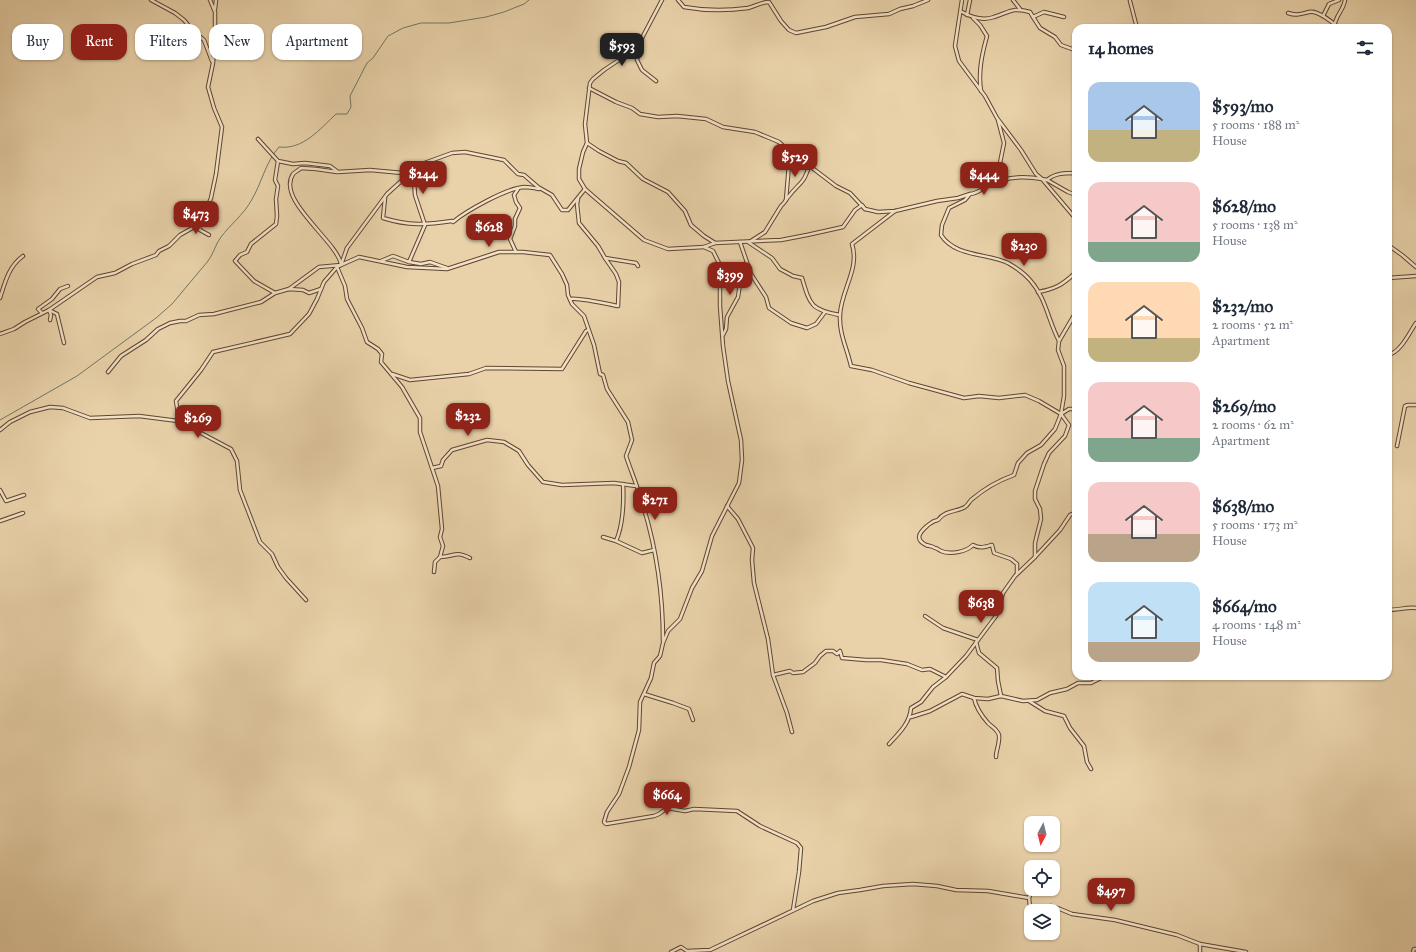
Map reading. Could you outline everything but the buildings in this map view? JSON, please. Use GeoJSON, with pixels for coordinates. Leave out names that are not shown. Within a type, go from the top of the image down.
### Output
{"type":"FeatureCollection","features":[{"type":"Feature","properties":{"kind":"street"},"geometry":{"type":"LineString","coordinates":[[151,0],[175,13],[204,40],[213,63]]}},
{"type":"Feature","properties":{"kind":"street"},"geometry":{"type":"LineString","coordinates":[[210,0],[215,12]]}},
{"type":"Feature","properties":{"kind":"street"},"geometry":{"type":"LineString","coordinates":[[0,334],[14,329],[49,310],[96,277],[115,273],[132,264],[156,255],[159,251],[169,246],[180,235],[196,226],[204,215],[211,198],[216,174],[222,127],[214,108],[208,87],[213,63],[216,0]]}},
{"type":"Feature","properties":{"kind":"street"},"geometry":{"type":"LineString","coordinates":[[656,81],[642,70],[637,60],[642,38],[662,0]]}},
{"type":"Feature","properties":{"kind":"street"},"geometry":{"type":"LineString","coordinates":[[678,0],[684,7],[719,11],[750,7],[768,1],[781,21],[789,30],[796,33],[826,27],[855,17],[889,14],[928,0]]}},
{"type":"Feature","properties":{"kind":"street"},"geometry":{"type":"LineString","coordinates":[[962,0],[962,12],[955,46],[959,61],[1036,174],[1042,179],[1072,215]]}},
{"type":"Feature","properties":{"kind":"street"},"geometry":{"type":"LineString","coordinates":[[967,15],[970,0]]}},
{"type":"Feature","properties":{"kind":"street"},"geometry":{"type":"LineString","coordinates":[[1014,0],[1020,9]]}},
{"type":"Feature","properties":{"kind":"street"},"geometry":{"type":"LineString","coordinates":[[1323,16],[1329,4],[1339,0]]}},
{"type":"Feature","properties":{"kind":"street"},"geometry":{"type":"LineString","coordinates":[[1288,13],[1298,15],[1310,12],[1316,13],[1334,24],[1336,17],[1344,6],[1346,0]]}},
{"type":"Feature","properties":{"kind":"street"},"geometry":{"type":"LineString","coordinates":[[1130,1],[1136,24]]}},
{"type":"Feature","properties":{"kind":"street"},"geometry":{"type":"LineString","coordinates":[[973,18],[994,18],[1012,10],[1020,9],[1030,12],[1040,28],[1055,37],[1061,44],[1072,49]]}},
{"type":"Feature","properties":{"kind":"street"},"geometry":{"type":"LineString","coordinates":[[962,12],[973,18],[980,25],[987,36],[984,44],[979,74],[982,93]]}},
{"type":"Feature","properties":{"kind":"street"},"geometry":{"type":"LineString","coordinates":[[1033,17],[1044,12],[1064,17]]}},
{"type":"Feature","properties":{"kind":"street"},"geometry":{"type":"LineString","coordinates":[[642,38],[632,46],[622,58],[593,79],[589,88],[585,124],[587,143],[579,169],[579,179],[585,189],[644,240],[668,249],[704,247],[715,243],[781,240],[843,227],[855,210],[862,205],[865,209],[878,212],[896,210],[974,194],[990,184],[1003,180],[1031,177],[1042,179],[1047,180],[1072,194]]}},
{"type":"Feature","properties":{"kind":"street"},"geometry":{"type":"LineString","coordinates":[[589,88],[616,102],[632,108],[640,114],[658,117],[677,116],[706,119],[723,127],[755,132],[779,142],[796,158],[827,180],[850,193],[865,209]]}},
{"type":"Feature","properties":{"kind":"street"},"geometry":{"type":"LineString","coordinates":[[990,184],[1000,163],[1004,143],[997,118]]}},
{"type":"Feature","properties":{"kind":"street"},"geometry":{"type":"LineString","coordinates":[[258,139],[278,161],[293,164],[305,163],[330,166],[338,172]]}},
{"type":"Feature","properties":{"kind":"street"},"geometry":{"type":"LineString","coordinates":[[587,143],[599,151],[626,163],[643,178],[668,192],[685,211],[691,225],[715,243]]}},
{"type":"Feature","properties":{"kind":"street"},"geometry":{"type":"LineString","coordinates":[[341,266],[340,259],[335,250],[321,235],[294,199],[290,186],[293,174],[301,168],[338,172],[370,170],[402,173],[452,153],[466,152],[504,160],[518,174],[524,175],[540,189],[552,195],[562,210],[568,210],[585,189]]}},
{"type":"Feature","properties":{"kind":"street"},"geometry":{"type":"LineString","coordinates":[[785,203],[790,152]]}},
{"type":"Feature","properties":{"kind":"street"},"geometry":{"type":"LineString","coordinates":[[275,293],[254,281],[235,261],[247,252],[251,244],[276,224],[276,199],[278,186],[275,180],[278,161]]}},
{"type":"Feature","properties":{"kind":"street"},"geometry":{"type":"LineString","coordinates":[[341,266],[346,248],[386,197],[419,165]]}},
{"type":"Feature","properties":{"kind":"street"},"geometry":{"type":"LineString","coordinates":[[408,262],[425,225],[414,188],[414,181],[419,165]]}},
{"type":"Feature","properties":{"kind":"street"},"geometry":{"type":"LineString","coordinates":[[751,241],[765,232],[776,213],[788,197],[805,179],[809,166]]}},
{"type":"Feature","properties":{"kind":"street"},"geometry":{"type":"LineString","coordinates":[[1047,180],[1051,176],[1062,173],[1072,174]]}},
{"type":"Feature","properties":{"kind":"street"},"geometry":{"type":"LineString","coordinates":[[386,197],[383,218],[410,224],[425,225],[453,222],[462,214],[518,188],[523,187],[540,189]]}},
{"type":"Feature","properties":{"kind":"street"},"geometry":{"type":"LineString","coordinates":[[516,252],[511,244],[510,238],[515,226],[514,219],[520,208],[514,196],[518,188]]}},
{"type":"Feature","properties":{"kind":"street"},"geometry":{"type":"LineString","coordinates":[[970,194],[964,200],[949,208],[942,225],[941,236],[944,240],[956,248],[1008,263],[1029,279],[1043,298],[1051,327],[1059,341]]}},
{"type":"Feature","properties":{"kind":"street"},"geometry":{"type":"LineString","coordinates":[[570,299],[575,298],[618,306],[619,282],[616,274],[598,246],[579,223],[577,204],[578,198]]}},
{"type":"Feature","properties":{"kind":"street"},"geometry":{"type":"LineString","coordinates":[[896,210],[852,244],[855,253],[851,277],[843,300],[840,315],[841,338],[848,353],[851,366],[872,370],[909,383],[964,398],[980,396],[1000,398],[1025,395],[1039,401],[1061,414],[1069,425],[1065,436],[1049,453],[1035,491],[1035,499],[1040,509],[1042,519],[1035,543],[1035,556]]}},
{"type":"Feature","properties":{"kind":"street"},"geometry":{"type":"LineString","coordinates":[[198,223],[200,230],[209,235]]}},
{"type":"Feature","properties":{"kind":"street"},"geometry":{"type":"LineString","coordinates":[[740,242],[750,274],[766,297],[769,308],[791,323],[807,328],[816,324],[825,312]]}},
{"type":"Feature","properties":{"kind":"street"},"geometry":{"type":"LineString","coordinates":[[747,242],[772,258],[780,268],[793,276],[802,278],[810,303],[825,312],[840,315]]}},
{"type":"Feature","properties":{"kind":"street"},"geometry":{"type":"LineString","coordinates":[[704,247],[713,251],[720,265],[722,336],[728,381],[741,440],[742,460],[739,484],[712,536],[702,571],[692,588],[680,619],[668,631],[660,656],[654,663],[651,678],[640,702],[639,730],[629,767],[619,794],[607,812],[604,824],[654,816],[667,808],[685,811],[694,809],[733,810],[741,813],[760,826],[797,843],[800,846],[799,872],[793,910]]}},
{"type":"Feature","properties":{"kind":"street"},"geometry":{"type":"LineString","coordinates":[[1392,248],[1416,267]]}},
{"type":"Feature","properties":{"kind":"street"},"geometry":{"type":"LineString","coordinates":[[306,600],[286,578],[278,567],[272,554],[260,542],[240,490],[237,461],[231,449],[199,432],[183,421],[178,413],[176,401],[201,370],[213,352],[290,334],[308,314],[324,282],[337,267],[359,257],[407,267],[448,268],[499,252],[550,255],[567,285],[568,295],[572,304],[584,316],[594,345],[600,374],[604,375],[607,389],[628,422],[632,440],[626,456],[642,500],[654,550],[661,597],[663,643]]}},
{"type":"Feature","properties":{"kind":"street"},"geometry":{"type":"LineString","coordinates":[[0,298],[5,279],[16,261],[23,256]]}},
{"type":"Feature","properties":{"kind":"street"},"geometry":{"type":"LineString","coordinates":[[381,262],[393,256],[408,262],[421,264],[430,262],[448,268]]}},
{"type":"Feature","properties":{"kind":"street"},"geometry":{"type":"LineString","coordinates":[[605,258],[636,263],[638,266]]}},
{"type":"Feature","properties":{"kind":"street"},"geometry":{"type":"LineString","coordinates":[[722,336],[726,329],[727,317],[738,296],[742,270],[746,262]]}},
{"type":"Feature","properties":{"kind":"street"},"geometry":{"type":"LineString","coordinates":[[289,289],[319,267],[341,266]]}},
{"type":"Feature","properties":{"kind":"street"},"geometry":{"type":"LineString","coordinates":[[337,267],[345,286],[347,299],[368,342],[382,354],[381,362],[402,387],[420,418],[420,432],[438,486],[442,529],[440,537],[444,546],[440,557],[435,562],[434,572]]}},
{"type":"Feature","properties":{"kind":"street"},"geometry":{"type":"LineString","coordinates":[[1038,292],[1062,285],[1072,276]]}},
{"type":"Feature","properties":{"kind":"street"},"geometry":{"type":"LineString","coordinates":[[1392,278],[1416,276]]}},
{"type":"Feature","properties":{"kind":"street"},"geometry":{"type":"LineString","coordinates":[[42,314],[38,309],[52,299],[60,289],[68,286]]}},
{"type":"Feature","properties":{"kind":"street"},"geometry":{"type":"LineString","coordinates":[[108,372],[121,356],[146,340],[158,329],[170,323],[186,321],[199,315],[214,314],[261,302],[275,293],[289,289],[309,292],[321,288]]}},
{"type":"Feature","properties":{"kind":"street"},"geometry":{"type":"LineString","coordinates":[[49,310],[51,315],[50,320]]}},
{"type":"Feature","properties":{"kind":"street"},"geometry":{"type":"LineString","coordinates":[[49,310],[57,314],[64,343]]}},
{"type":"Feature","properties":{"kind":"street"},"geometry":{"type":"LineString","coordinates":[[1017,573],[1017,564],[1011,559],[994,553],[992,545],[978,548],[973,544],[969,549],[962,551],[951,553],[942,552],[936,548],[925,545],[920,541],[919,535],[921,530],[931,522],[938,520],[941,516],[952,510],[965,507],[970,500],[978,496],[989,485],[1014,475],[1018,464],[1027,454],[1040,445],[1055,429],[1061,414],[1064,396],[1064,366],[1058,350],[1059,341],[1072,319]]}},
{"type":"Feature","properties":{"kind":"street"},"geometry":{"type":"LineString","coordinates":[[1392,354],[1403,342],[1416,323]]}},
{"type":"Feature","properties":{"kind":"street"},"geometry":{"type":"LineString","coordinates":[[389,373],[410,380],[468,374],[486,368],[562,369],[588,330]]}},
{"type":"Feature","properties":{"kind":"street"},"geometry":{"type":"LineString","coordinates":[[1397,446],[1405,406],[1416,405]]}},
{"type":"Feature","properties":{"kind":"street"},"geometry":{"type":"LineString","coordinates":[[0,430],[10,422],[30,412],[50,407],[63,408],[90,418],[139,416],[183,421]]}},
{"type":"Feature","properties":{"kind":"street"},"geometry":{"type":"LineString","coordinates":[[1061,414],[1069,409],[1072,409]]}},
{"type":"Feature","properties":{"kind":"street"},"geometry":{"type":"LineString","coordinates":[[432,468],[441,466],[443,460],[452,450],[487,440],[504,442],[519,450],[528,465],[543,482],[562,485],[614,483],[637,486]]}},
{"type":"Feature","properties":{"kind":"street"},"geometry":{"type":"LineString","coordinates":[[616,540],[623,506],[623,484]]}},
{"type":"Feature","properties":{"kind":"street"},"geometry":{"type":"LineString","coordinates":[[0,490],[6,501],[24,495]]}},
{"type":"Feature","properties":{"kind":"street"},"geometry":{"type":"LineString","coordinates":[[727,506],[738,519],[753,548],[752,560],[754,583],[768,639],[773,675],[787,712],[792,732]]}},
{"type":"Feature","properties":{"kind":"street"},"geometry":{"type":"LineString","coordinates":[[0,521],[23,513]]}},
{"type":"Feature","properties":{"kind":"street"},"geometry":{"type":"LineString","coordinates":[[889,744],[903,729],[911,717],[911,708],[921,702],[933,688],[946,678],[966,656],[996,616],[1003,593],[1017,573],[1060,530],[1072,514]]}},
{"type":"Feature","properties":{"kind":"street"},"geometry":{"type":"LineString","coordinates":[[603,537],[616,540],[642,553],[654,550]]}},
{"type":"Feature","properties":{"kind":"street"},"geometry":{"type":"LineString","coordinates":[[440,557],[462,554],[470,558]]}},
{"type":"Feature","properties":{"kind":"street"},"geometry":{"type":"LineString","coordinates":[[1392,610],[1416,608]]}},
{"type":"Feature","properties":{"kind":"street"},"geometry":{"type":"LineString","coordinates":[[925,616],[943,628],[977,641]]}},
{"type":"Feature","properties":{"kind":"street"},"geometry":{"type":"LineString","coordinates":[[977,641],[979,652],[997,668],[1001,696]]}},
{"type":"Feature","properties":{"kind":"street"},"geometry":{"type":"LineString","coordinates":[[773,675],[790,672],[803,672],[815,663],[826,651],[837,654],[840,651],[842,658],[881,660],[907,664],[922,670],[930,669],[946,678]]}},
{"type":"Feature","properties":{"kind":"street"},"geometry":{"type":"LineString","coordinates":[[911,717],[930,711],[962,694],[974,698],[988,699],[1001,696],[1024,701],[1037,700],[1050,693],[1067,689],[1078,683],[1091,683],[1097,680]]}},
{"type":"Feature","properties":{"kind":"street"},"geometry":{"type":"LineString","coordinates":[[644,694],[689,709],[693,720]]}},
{"type":"Feature","properties":{"kind":"street"},"geometry":{"type":"LineString","coordinates":[[974,698],[976,709],[999,735],[999,744],[996,757]]}},
{"type":"Feature","properties":{"kind":"street"},"geometry":{"type":"LineString","coordinates":[[1028,700],[1045,711],[1064,716],[1070,728],[1084,746],[1087,762],[1091,769]]}},
{"type":"Feature","properties":{"kind":"street"},"geometry":{"type":"LineString","coordinates":[[671,952],[681,948],[687,951],[710,950],[793,910],[838,893],[883,886],[913,884],[937,886],[956,890],[988,891],[1029,898],[1030,907],[1032,910],[1051,906],[1072,914],[1115,920],[1164,932],[1200,944],[1246,952]]}},
{"type":"Feature","properties":{"kind":"street"},"geometry":{"type":"LineString","coordinates":[[1200,944],[1200,952]]}},
{"type":"Feature","properties":{"kind":"street"},"geometry":{"type":"LineString","coordinates":[[1413,952],[1414,949],[1416,949]]}},
{"type":"Feature","properties":{"kind":"waterway"},"geometry":{"type":"LineString","coordinates":[[0,420],[77,376],[156,318],[172,304],[208,261],[221,237],[248,206],[270,160],[279,147],[288,147],[303,142],[317,132],[336,114],[347,114],[351,107],[350,96],[367,63],[373,58],[388,36],[403,28],[421,23],[449,23],[486,17],[504,12],[524,4],[529,0]]}}]}
